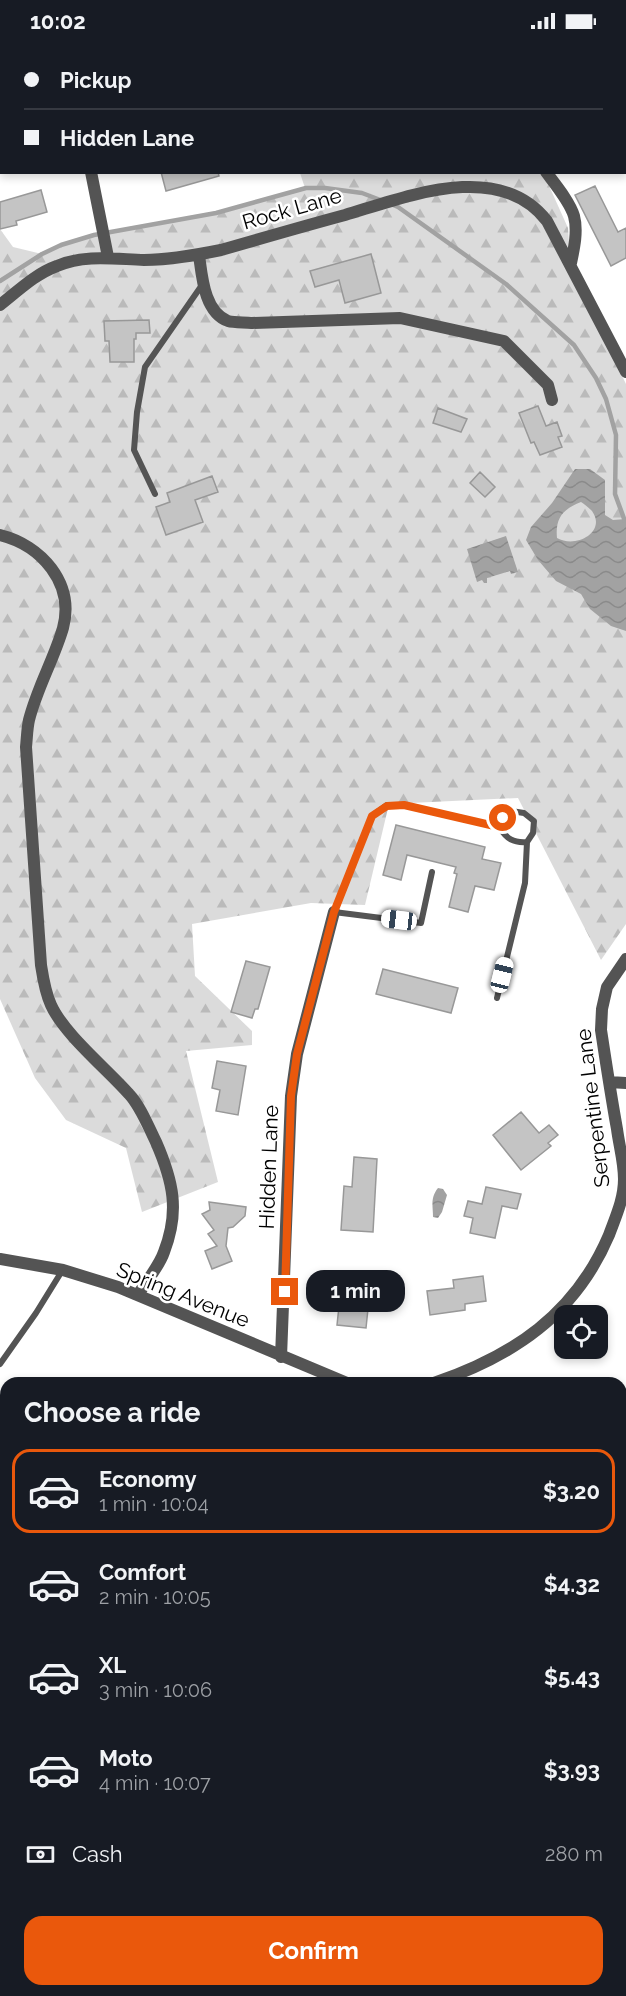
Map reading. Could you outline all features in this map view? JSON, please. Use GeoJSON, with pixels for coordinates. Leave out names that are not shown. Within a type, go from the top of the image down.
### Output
{"type":"FeatureCollection","features":[{"type":"Feature","properties":{"kind":"street"},"geometry":{"type":"LineString","coordinates":[[91,174],[107,252]]}},
{"type":"Feature","properties":{"kind":"street"},"geometry":{"type":"LineString","coordinates":[[548,174],[561,192],[574,216],[575,245],[571,263],[626,372]]}},
{"type":"Feature","properties":{"kind":"street","name":"Rock Lane"},"geometry":{"type":"LineString","coordinates":[[0,305],[34,278],[57,266],[107,252],[142,260],[199,255],[443,188],[472,187],[503,191],[516,196],[539,210],[571,263]]}},
{"type":"Feature","properties":{"kind":"street"},"geometry":{"type":"LineString","coordinates":[[199,255],[203,284],[214,310],[228,321],[252,323],[400,318],[504,341],[548,385],[552,400]]}},
{"type":"Feature","properties":{"kind":"street"},"geometry":{"type":"LineString","coordinates":[[0,535],[33,548],[43,557],[62,588],[65,606],[63,626],[30,719],[26,747],[41,965],[45,987],[52,1006],[65,1024],[131,1096],[147,1123],[165,1162],[174,1196],[172,1226],[164,1254],[138,1295]]}},
{"type":"Feature","properties":{"kind":"street","name":"Hidden Lane"},"geometry":{"type":"LineString","coordinates":[[281,1357],[291,1096],[297,1054],[334,912]]}},
{"type":"Feature","properties":{"kind":"street","name":"Serpentine Lane"},"geometry":{"type":"LineString","coordinates":[[450,1377],[475,1368],[510,1350],[554,1316],[584,1279],[602,1250],[623,1208],[624,1177],[601,1030],[602,1009],[607,987],[626,959]]}},
{"type":"Feature","properties":{"kind":"street"},"geometry":{"type":"LineString","coordinates":[[609,1082],[626,1083]]}},
{"type":"Feature","properties":{"kind":"street","name":"Spring Avenue"},"geometry":{"type":"LineString","coordinates":[[0,1259],[63,1270],[118,1287],[332,1377]]}},
{"type":"Feature","properties":{"kind":"lane"},"geometry":{"type":"LineString","coordinates":[[155,494],[134,450],[137,412],[145,367],[203,284]]}},
{"type":"Feature","properties":{"kind":"lane"},"geometry":{"type":"LineString","coordinates":[[432,872],[421,923],[334,912],[372,816],[387,806],[404,805],[499,827],[506,838],[516,843],[527,842]]}},
{"type":"Feature","properties":{"kind":"lane"},"geometry":{"type":"LineString","coordinates":[[497,998],[525,884],[527,842],[533,833],[534,821],[524,813],[511,811],[503,818],[499,827]]}},
{"type":"Feature","properties":{"kind":"lane"},"geometry":{"type":"LineString","coordinates":[[0,1364],[63,1270]]}},
{"type":"Feature","properties":{"kind":"green space"},"geometry":{"type":"Polygon","coordinates":[[[300,174],[541,174],[546,179],[568,228],[571,270],[626,384],[626,924],[601,960],[518,798],[389,804],[365,905],[311,903],[192,924],[195,976],[252,1031],[252,1045],[186,1051],[218,1182],[142,1212],[126,1148],[66,1120],[35,1078],[0,999],[0,229],[13,247],[42,254],[61,245],[94,235],[216,213],[305,188],[300,174]]]}},
{"type":"Feature","properties":{"kind":"water"},"geometry":{"type":"Polygon","coordinates":[[[575,469],[590,469],[605,480],[605,515],[613,520],[626,519],[626,631],[611,626],[590,609],[581,594],[556,581],[538,560],[526,540],[531,527],[552,503],[575,469]],[[581,502],[569,508],[562,515],[557,525],[557,538],[565,541],[580,540],[593,532],[596,519],[592,511],[581,502]]]}},
{"type":"Feature","properties":{"kind":"water"},"geometry":{"type":"Polygon","coordinates":[[[506,536],[518,572],[511,574],[510,571],[487,578],[487,583],[482,580],[477,582],[467,549],[506,536]]]}},
{"type":"Feature","properties":{"kind":"water"},"geometry":{"type":"Polygon","coordinates":[[[438,1188],[443,1189],[447,1195],[438,1218],[433,1217],[432,1206],[438,1188]]]}},
{"type":"Feature","properties":{"kind":"building"},"geometry":{"type":"Polygon","coordinates":[[[162,174],[218,174],[219,176],[166,191],[162,174]]]}},
{"type":"Feature","properties":{"kind":"building"},"geometry":{"type":"Polygon","coordinates":[[[595,186],[618,232],[626,228],[626,258],[611,266],[575,195],[595,186]]]}},
{"type":"Feature","properties":{"kind":"building"},"geometry":{"type":"Polygon","coordinates":[[[41,190],[47,212],[16,221],[17,225],[0,229],[0,202],[41,190]]]}},
{"type":"Feature","properties":{"kind":"building"},"geometry":{"type":"Polygon","coordinates":[[[371,254],[381,293],[345,303],[339,280],[315,287],[310,271],[371,254]]]}},
{"type":"Feature","properties":{"kind":"building"},"geometry":{"type":"Polygon","coordinates":[[[149,320],[150,333],[136,333],[134,362],[110,362],[109,341],[105,341],[104,321],[149,320]]]}},
{"type":"Feature","properties":{"kind":"building"},"geometry":{"type":"Polygon","coordinates":[[[538,406],[546,426],[557,422],[562,436],[558,437],[562,447],[540,455],[534,442],[531,443],[519,413],[538,406]]]}},
{"type":"Feature","properties":{"kind":"building"},"geometry":{"type":"Polygon","coordinates":[[[438,408],[467,419],[461,432],[433,423],[438,408]]]}},
{"type":"Feature","properties":{"kind":"building"},"geometry":{"type":"Polygon","coordinates":[[[480,472],[495,487],[485,497],[470,483],[480,472]]]}},
{"type":"Feature","properties":{"kind":"building"},"geometry":{"type":"Polygon","coordinates":[[[212,476],[218,492],[195,500],[203,522],[166,535],[156,507],[170,502],[167,493],[212,476]]]}},
{"type":"Feature","properties":{"kind":"building"},"geometry":{"type":"Polygon","coordinates":[[[396,825],[485,847],[482,859],[501,863],[494,890],[475,886],[468,912],[449,907],[457,874],[454,873],[456,867],[407,855],[401,880],[383,875],[396,825]]]}},
{"type":"Feature","properties":{"kind":"building"},"geometry":{"type":"Polygon","coordinates":[[[246,961],[270,967],[258,1009],[255,1009],[252,1018],[231,1012],[246,961]]]}},
{"type":"Feature","properties":{"kind":"building"},"geometry":{"type":"Polygon","coordinates":[[[383,969],[458,988],[451,1013],[376,994],[383,969]]]}},
{"type":"Feature","properties":{"kind":"building"},"geometry":{"type":"Polygon","coordinates":[[[217,1061],[246,1066],[238,1115],[216,1111],[220,1090],[212,1088],[217,1061]]]}},
{"type":"Feature","properties":{"kind":"building"},"geometry":{"type":"Polygon","coordinates":[[[521,1112],[539,1133],[549,1125],[558,1135],[548,1143],[551,1146],[521,1170],[493,1135],[521,1112]]]}},
{"type":"Feature","properties":{"kind":"building"},"geometry":{"type":"Polygon","coordinates":[[[354,1157],[377,1159],[373,1232],[341,1230],[344,1186],[352,1187],[354,1157]]]}},
{"type":"Feature","properties":{"kind":"building"},"geometry":{"type":"Polygon","coordinates":[[[486,1187],[521,1194],[517,1209],[502,1206],[495,1238],[470,1233],[473,1218],[464,1216],[468,1201],[482,1204],[486,1187]]]}},
{"type":"Feature","properties":{"kind":"building"},"geometry":{"type":"Polygon","coordinates":[[[209,1202],[246,1207],[245,1216],[233,1227],[228,1228],[226,1246],[232,1261],[212,1269],[205,1251],[217,1246],[208,1234],[214,1230],[202,1214],[210,1210],[209,1202]]]}},
{"type":"Feature","properties":{"kind":"building"},"geometry":{"type":"Polygon","coordinates":[[[483,1276],[486,1301],[465,1304],[465,1310],[430,1315],[427,1291],[454,1288],[453,1280],[483,1276]]]}},
{"type":"Feature","properties":{"kind":"building"},"geometry":{"type":"Polygon","coordinates":[[[345,1277],[371,1280],[366,1328],[337,1325],[345,1277]]]}},
{"type":"Feature","properties":{"kind":"waterway"},"geometry":{"type":"LineString","coordinates":[[0,281],[42,254],[61,245],[94,235],[216,213],[306,188],[362,193],[383,201]]}},
{"type":"Feature","properties":{"kind":"waterway"},"geometry":{"type":"LineString","coordinates":[[391,204],[506,284],[574,345],[596,378],[606,399],[616,435],[615,494],[626,524]]}},
{"type":"Feature","properties":{"kind":"route"},"geometry":{"type":"LineString","coordinates":[[285,1292],[291,1096],[297,1054],[334,912],[372,816],[387,806],[404,805],[499,827],[503,818]]}}]}
